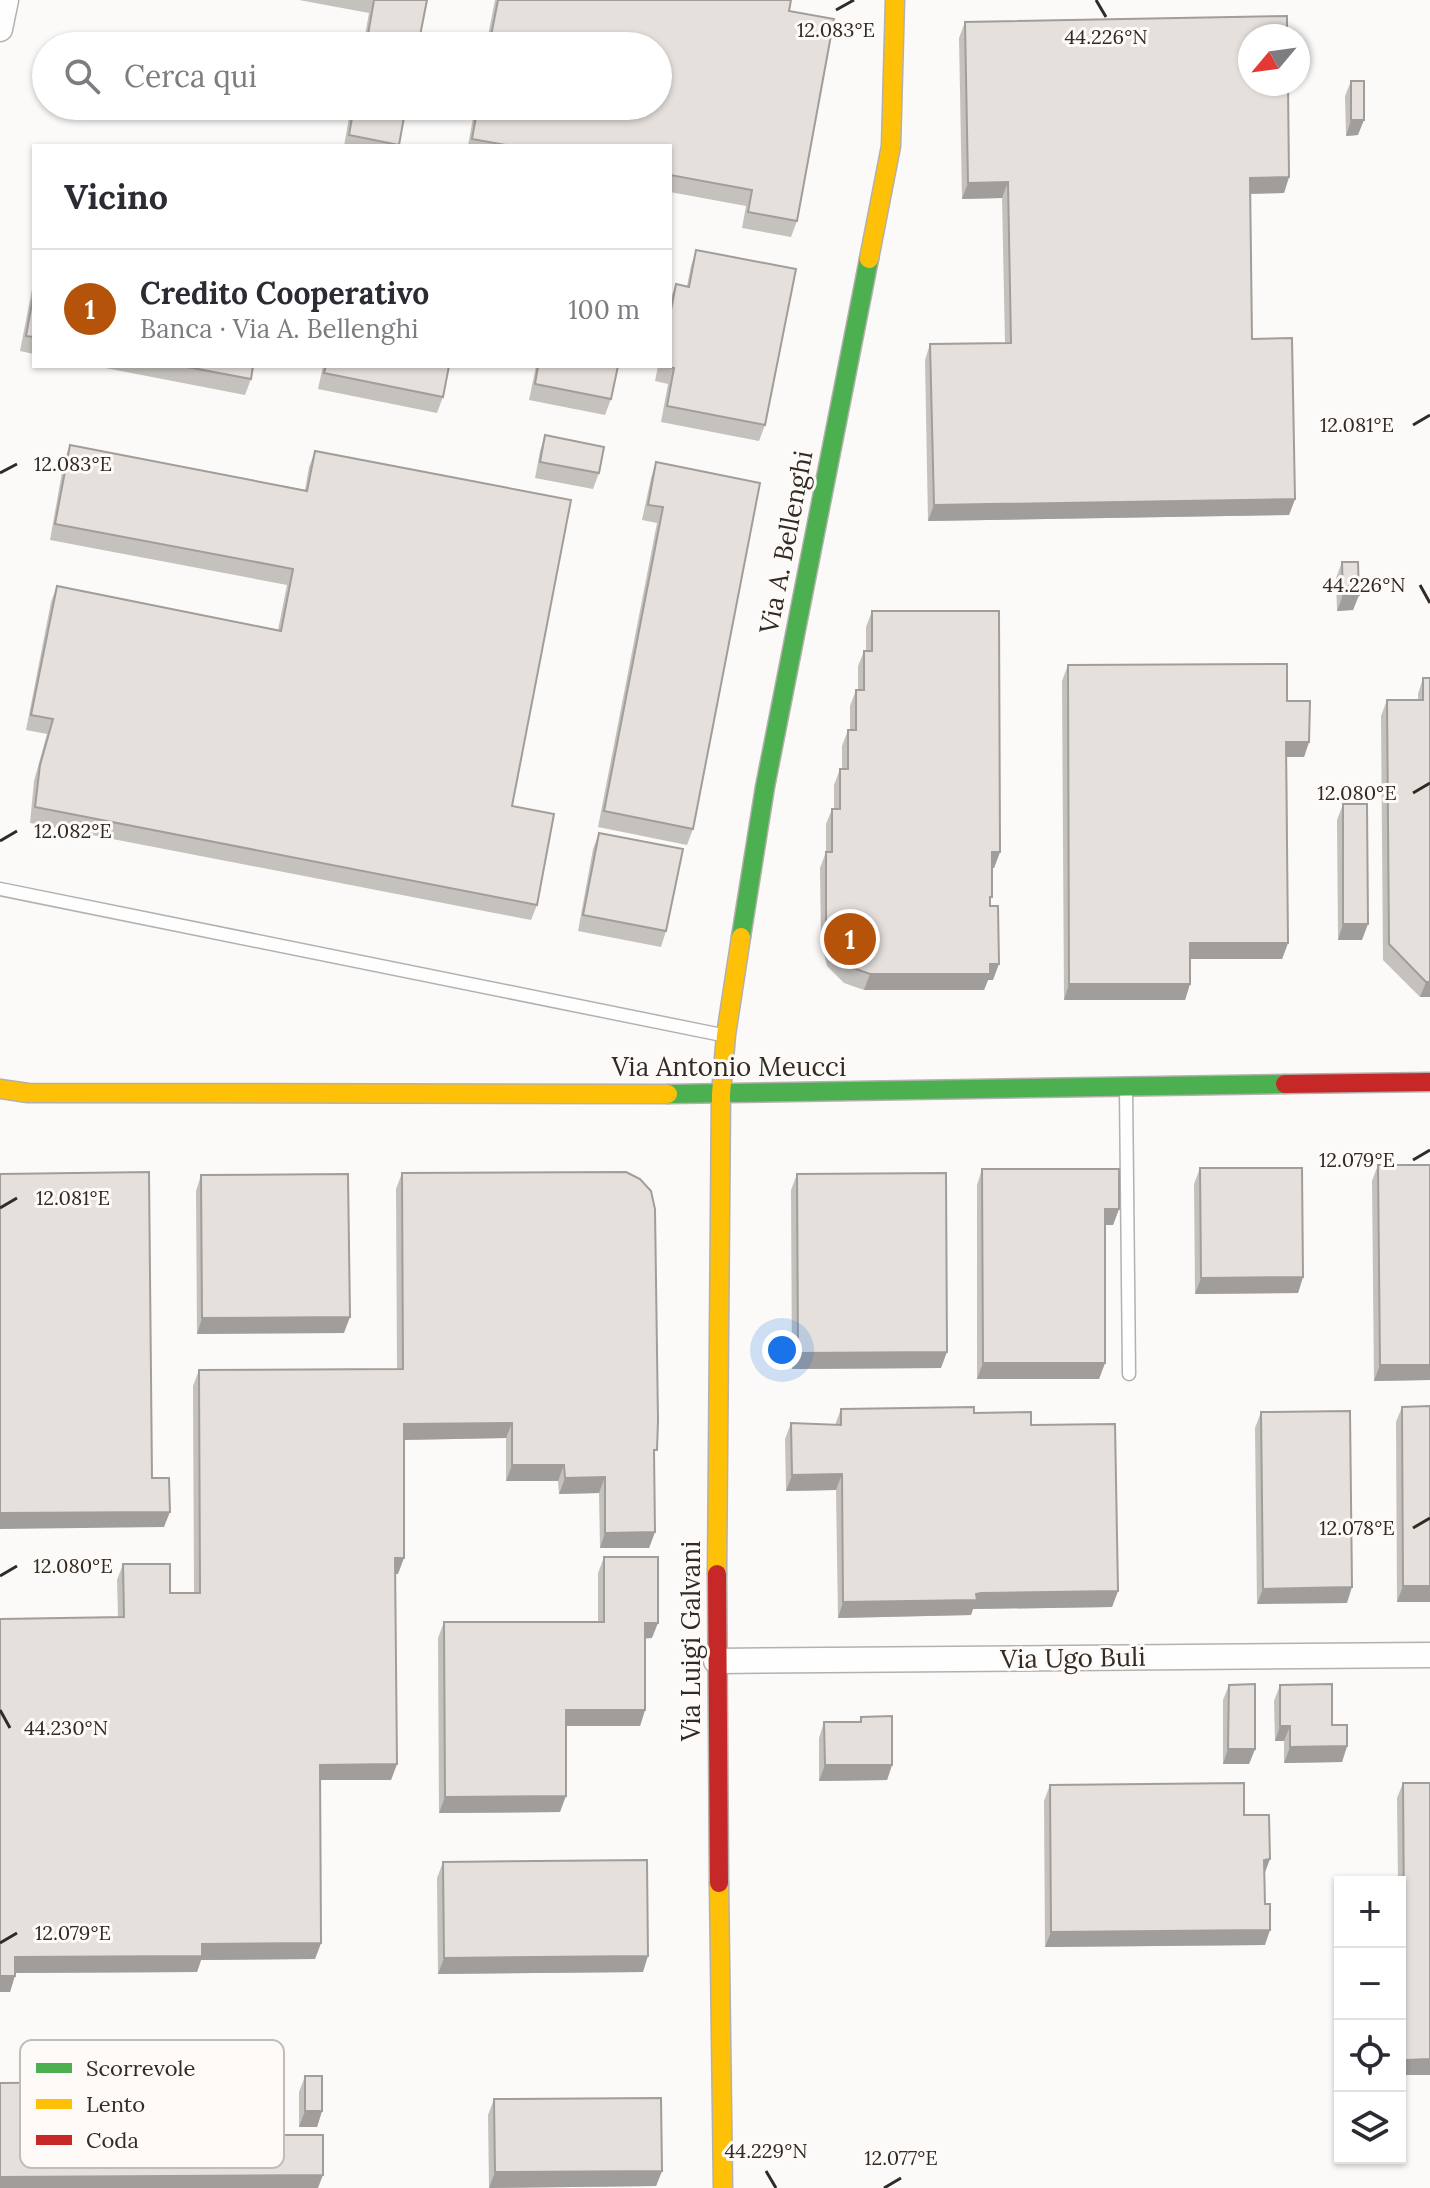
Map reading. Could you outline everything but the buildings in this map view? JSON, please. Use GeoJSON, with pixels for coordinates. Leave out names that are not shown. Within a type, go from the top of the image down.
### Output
{"type":"FeatureCollection","features":[{"type":"Feature","properties":{"kind":"street"},"geometry":{"type":"LineString","coordinates":[[0,29],[6,0]]}},
{"type":"Feature","properties":{"kind":"street","name":"Via A. Bellenghi"},"geometry":{"type":"LineString","coordinates":[[721,1094],[726,1035],[765,787],[891,146],[895,0]]}},
{"type":"Feature","properties":{"kind":"street","name":"Via Antonio Meucci"},"geometry":{"type":"LineString","coordinates":[[0,1089],[28,1093],[721,1094],[1430,1082]]}},
{"type":"Feature","properties":{"kind":"street","name":"Via Antonio Meucci"},"geometry":{"type":"LineString","coordinates":[[0,1100],[28,1093]]}},
{"type":"Feature","properties":{"kind":"street","name":"Via Luigi Galvani"},"geometry":{"type":"LineString","coordinates":[[721,1094],[716,1661],[723,2188]]}},
{"type":"Feature","properties":{"kind":"street","name":"Via Ugo Buli"},"geometry":{"type":"LineString","coordinates":[[716,1661],[1430,1655]]}},
{"type":"Feature","properties":{"kind":"lane"},"geometry":{"type":"LineString","coordinates":[[0,889],[726,1035]]}},
{"type":"Feature","properties":{"kind":"lane"},"geometry":{"type":"LineString","coordinates":[[1126,1088],[1129,1374]]}},
{"type":"Feature","properties":{"kind":"traffic: fast"},"geometry":{"type":"LineString","coordinates":[[741,937],[765,787],[869,259]]}},
{"type":"Feature","properties":{"kind":"traffic: fast"},"geometry":{"type":"LineString","coordinates":[[668,1094],[1285,1084]]}},
{"type":"Feature","properties":{"kind":"traffic: slow"},"geometry":{"type":"LineString","coordinates":[[869,259],[891,146],[895,0]]}},
{"type":"Feature","properties":{"kind":"traffic: slow"},"geometry":{"type":"LineString","coordinates":[[717,1574],[721,1094],[726,1035],[741,937]]}},
{"type":"Feature","properties":{"kind":"traffic: slow"},"geometry":{"type":"LineString","coordinates":[[0,1089],[28,1093],[668,1094]]}},
{"type":"Feature","properties":{"kind":"traffic: slow"},"geometry":{"type":"LineString","coordinates":[[719,1883],[723,2188]]}},
{"type":"Feature","properties":{"kind":"traffic: jam"},"geometry":{"type":"LineString","coordinates":[[1285,1084],[1430,1082]]}},
{"type":"Feature","properties":{"kind":"traffic: jam"},"geometry":{"type":"LineString","coordinates":[[717,1574],[719,1883]]}},
{"type":"Feature","properties":{"kind":"place","name":"Credito Cooperativo"},"geometry":{"type":"Point","coordinates":[850,939]}}]}
